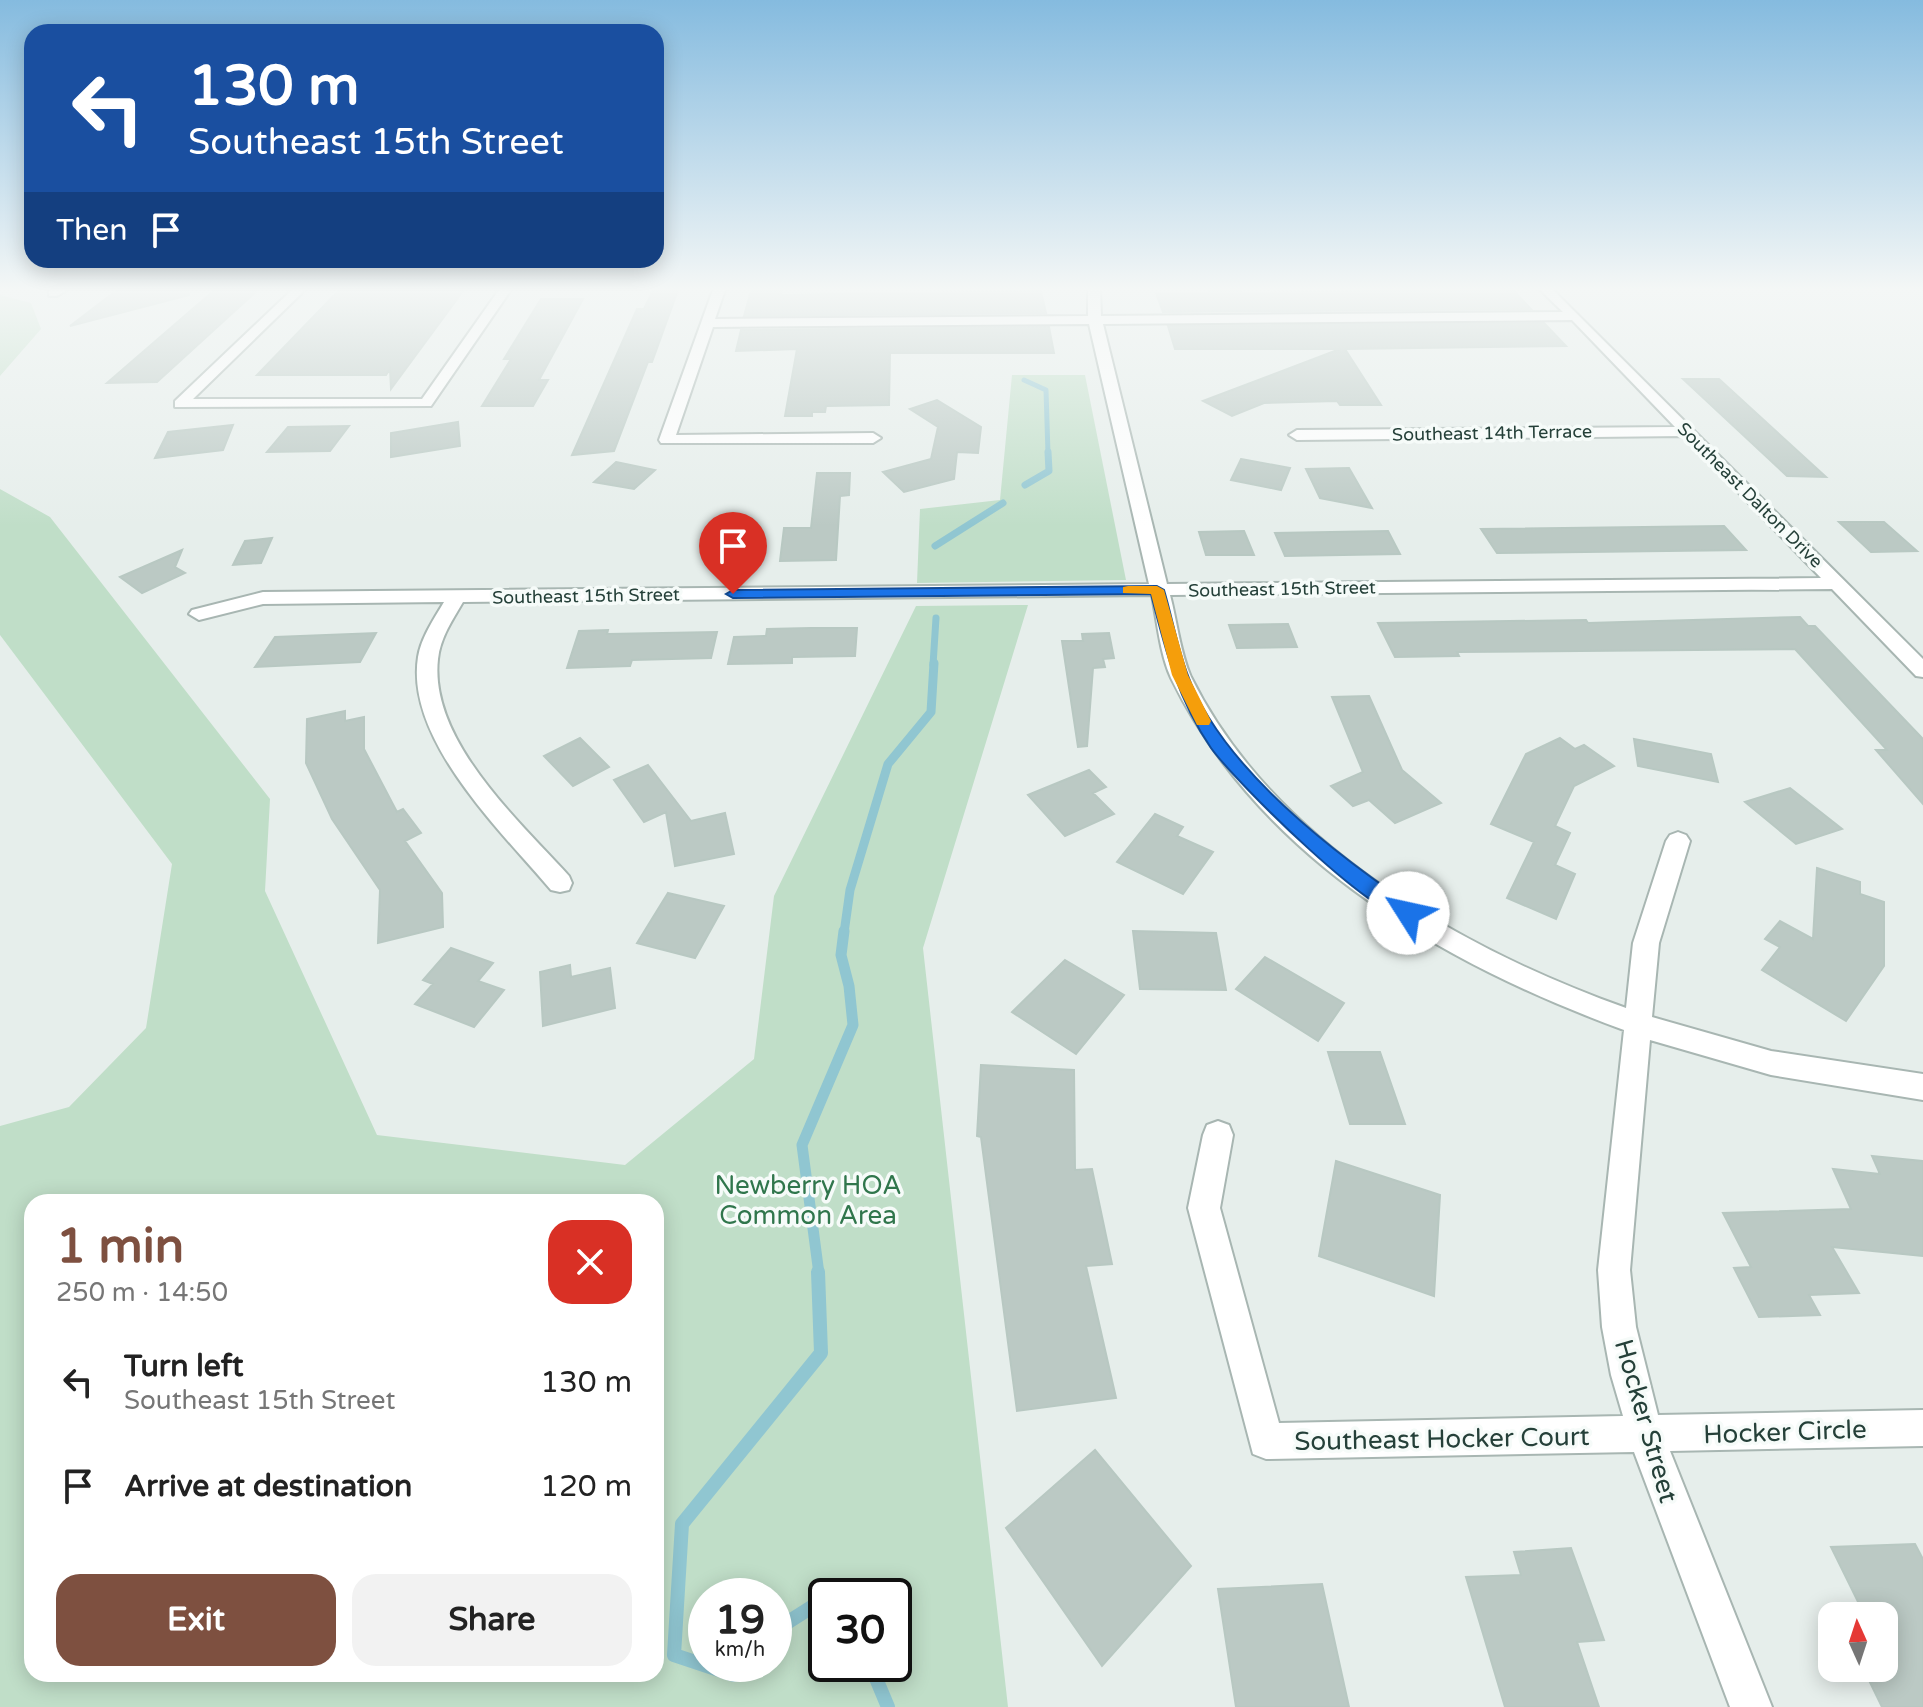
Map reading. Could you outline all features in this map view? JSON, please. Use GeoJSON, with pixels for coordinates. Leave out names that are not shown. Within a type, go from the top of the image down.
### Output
{"type":"FeatureCollection","features":[{"type":"Feature","properties":{"kind":"street"},"geometry":{"type":"LineString","coordinates":[[219,367],[180,404],[426,403],[451,367]]}},
{"type":"Feature","properties":{"kind":"street"},"geometry":{"type":"LineString","coordinates":[[692,367],[667,440],[873,438]]}},
{"type":"Feature","properties":{"kind":"street"},"geometry":{"type":"LineString","coordinates":[[1106,367],[1157,590],[1180,675],[1195,709],[1218,745],[1301,834],[1361,881],[1470,950],[1548,990],[1639,1025],[1750,1058],[1841,1077],[1923,1087]]}},
{"type":"Feature","properties":{"kind":"street","name":"Southeast Dalton Drive"},"geometry":{"type":"LineString","coordinates":[[1624,367],[1923,671]]}},
{"type":"Feature","properties":{"kind":"street","name":"Southeast 14th Terrace"},"geometry":{"type":"LineString","coordinates":[[1297,435],[1687,431]]}},
{"type":"Feature","properties":{"kind":"street","name":"Southeast 15th Street"},"geometry":{"type":"LineString","coordinates":[[199,614],[263,598],[1838,583]]}},
{"type":"Feature","properties":{"kind":"street"},"geometry":{"type":"LineString","coordinates":[[456,597],[428,660],[431,701],[440,729],[458,760],[560,883]]}},
{"type":"Feature","properties":{"kind":"street","name":"Hocker Street"},"geometry":{"type":"LineString","coordinates":[[1678,841],[1646,943],[1614,1270],[1626,1363],[1646,1435],[1751,1707]]}},
{"type":"Feature","properties":{"kind":"street","name":"Southeast Hocker Court"},"geometry":{"type":"LineString","coordinates":[[1218,1135],[1204,1208],[1266,1441],[1646,1435]]}},
{"type":"Feature","properties":{"kind":"street","name":"Hocker Circle"},"geometry":{"type":"LineString","coordinates":[[1646,1435],[1923,1428]]}},
{"type":"Feature","properties":{"kind":"green space"},"geometry":{"type":"Polygon","coordinates":[[[1012,375],[1085,375],[1126,580],[917,583],[920,509],[1000,500],[1012,375]]]}},
{"type":"Feature","properties":{"kind":"green space","name":"Newberry HOA Common Area"},"geometry":{"type":"Polygon","coordinates":[[[0,489],[50,517],[270,799],[265,891],[377,1135],[625,1165],[754,1059],[774,896],[916,606],[1028,605],[923,948],[1008,1707],[0,1707],[0,1126],[69,1107],[146,1028],[172,864],[0,635],[0,489]]]}},
{"type":"Feature","properties":{"kind":"building"},"geometry":{"type":"Polygon","coordinates":[[[126,367],[174,367],[157,382],[107,383],[126,367]]]}},
{"type":"Feature","properties":{"kind":"building"},"geometry":{"type":"Polygon","coordinates":[[[265,367],[407,367],[391,389],[390,369],[386,375],[257,375],[265,367]]]}},
{"type":"Feature","properties":{"kind":"building"},"geometry":{"type":"Polygon","coordinates":[[[506,367],[546,367],[539,380],[548,380],[533,406],[482,406],[506,367]]]}},
{"type":"Feature","properties":{"kind":"building"},"geometry":{"type":"Polygon","coordinates":[[[611,367],[646,367],[614,451],[572,455],[611,367]]]}},
{"type":"Feature","properties":{"kind":"building"},"geometry":{"type":"Polygon","coordinates":[[[794,367],[890,367],[889,405],[826,406],[825,412],[812,412],[812,416],[785,416],[794,367]]]}},
{"type":"Feature","properties":{"kind":"building"},"geometry":{"type":"Polygon","coordinates":[[[1293,367],[1356,367],[1381,405],[1340,405],[1337,401],[1264,403],[1232,416],[1203,401],[1293,367]]]}},
{"type":"Feature","properties":{"kind":"building"},"geometry":{"type":"Polygon","coordinates":[[[1683,379],[1719,379],[1826,477],[1787,476],[1683,379]]]}},
{"type":"Feature","properties":{"kind":"building"},"geometry":{"type":"Polygon","coordinates":[[[937,400],[981,427],[978,453],[957,452],[954,479],[904,492],[883,472],[931,459],[938,427],[910,409],[937,400]]]}},
{"type":"Feature","properties":{"kind":"building"},"geometry":{"type":"Polygon","coordinates":[[[458,422],[460,446],[391,457],[391,433],[458,422]]]}},
{"type":"Feature","properties":{"kind":"building"},"geometry":{"type":"Polygon","coordinates":[[[233,425],[223,450],[155,458],[168,432],[233,425]]]}},
{"type":"Feature","properties":{"kind":"building"},"geometry":{"type":"Polygon","coordinates":[[[349,426],[330,451],[267,452],[288,427],[349,426]]]}},
{"type":"Feature","properties":{"kind":"building"},"geometry":{"type":"Polygon","coordinates":[[[1241,459],[1290,468],[1281,490],[1231,480],[1241,459]]]}},
{"type":"Feature","properties":{"kind":"building"},"geometry":{"type":"Polygon","coordinates":[[[616,462],[655,470],[634,489],[594,482],[616,462]]]}},
{"type":"Feature","properties":{"kind":"building"},"geometry":{"type":"Polygon","coordinates":[[[1349,468],[1372,508],[1320,498],[1306,469],[1349,468]]]}},
{"type":"Feature","properties":{"kind":"building"},"geometry":{"type":"Polygon","coordinates":[[[817,473],[850,473],[849,495],[840,496],[836,560],[780,561],[784,528],[811,528],[817,473]]]}},
{"type":"Feature","properties":{"kind":"building"},"geometry":{"type":"Polygon","coordinates":[[[1839,522],[1884,522],[1917,551],[1871,552],[1839,522]]]}},
{"type":"Feature","properties":{"kind":"building"},"geometry":{"type":"Polygon","coordinates":[[[1724,526],[1746,550],[1497,553],[1481,529],[1724,526]]]}},
{"type":"Feature","properties":{"kind":"building"},"geometry":{"type":"Polygon","coordinates":[[[1244,531],[1254,555],[1206,555],[1199,532],[1244,531]]]}},
{"type":"Feature","properties":{"kind":"building"},"geometry":{"type":"Polygon","coordinates":[[[1388,531],[1400,554],[1285,556],[1275,533],[1388,531]]]}},
{"type":"Feature","properties":{"kind":"building"},"geometry":{"type":"Polygon","coordinates":[[[272,538],[261,563],[233,565],[245,541],[272,538]]]}},
{"type":"Feature","properties":{"kind":"building"},"geometry":{"type":"Polygon","coordinates":[[[182,550],[175,567],[185,573],[142,593],[120,577],[182,550]]]}},
{"type":"Feature","properties":{"kind":"building"},"geometry":{"type":"Polygon","coordinates":[[[1800,617],[1808,626],[1815,626],[1923,739],[1923,804],[1876,750],[1887,750],[1795,649],[1457,652],[1459,656],[1395,657],[1378,623],[1586,620],[1588,623],[1800,617]]]}},
{"type":"Feature","properties":{"kind":"building"},"geometry":{"type":"Polygon","coordinates":[[[1288,624],[1297,647],[1237,648],[1229,625],[1288,624]]]}},
{"type":"Feature","properties":{"kind":"building"},"geometry":{"type":"Polygon","coordinates":[[[857,628],[855,656],[792,657],[792,663],[728,664],[734,637],[766,636],[767,629],[857,628]]]}},
{"type":"Feature","properties":{"kind":"building"},"geometry":{"type":"Polygon","coordinates":[[[608,630],[607,634],[717,632],[711,658],[632,660],[630,666],[567,668],[579,631],[608,630]]]}},
{"type":"Feature","properties":{"kind":"building"},"geometry":{"type":"Polygon","coordinates":[[[376,633],[360,662],[255,667],[275,637],[376,633]]]}},
{"type":"Feature","properties":{"kind":"building"},"geometry":{"type":"Polygon","coordinates":[[[1109,633],[1114,658],[1103,659],[1105,667],[1093,668],[1087,746],[1078,747],[1062,641],[1083,641],[1082,634],[1109,633]]]}},
{"type":"Feature","properties":{"kind":"building"},"geometry":{"type":"Polygon","coordinates":[[[1369,696],[1402,770],[1441,803],[1395,823],[1369,800],[1353,806],[1331,786],[1363,772],[1332,697],[1369,696]]]}},
{"type":"Feature","properties":{"kind":"building"},"geometry":{"type":"Polygon","coordinates":[[[345,711],[345,721],[364,717],[364,749],[397,812],[403,809],[421,833],[405,841],[442,893],[443,927],[378,943],[380,890],[332,819],[306,763],[307,719],[345,711]]]}},
{"type":"Feature","properties":{"kind":"building"},"geometry":{"type":"Polygon","coordinates":[[[580,738],[609,767],[573,786],[544,756],[580,738]]]}},
{"type":"Feature","properties":{"kind":"building"},"geometry":{"type":"Polygon","coordinates":[[[1560,738],[1575,749],[1584,745],[1614,766],[1574,786],[1555,826],[1570,833],[1555,865],[1575,874],[1556,919],[1507,898],[1534,842],[1491,824],[1526,754],[1560,738]]]}},
{"type":"Feature","properties":{"kind":"building"},"geometry":{"type":"Polygon","coordinates":[[[1634,739],[1711,754],[1718,782],[1638,766],[1634,739]]]}},
{"type":"Feature","properties":{"kind":"building"},"geometry":{"type":"Polygon","coordinates":[[[648,765],[691,821],[725,813],[734,854],[675,866],[666,812],[644,822],[614,780],[648,765]]]}},
{"type":"Feature","properties":{"kind":"building"},"geometry":{"type":"Polygon","coordinates":[[[1089,770],[1106,787],[1093,793],[1114,814],[1065,836],[1028,795],[1089,770]]]}},
{"type":"Feature","properties":{"kind":"building"},"geometry":{"type":"Polygon","coordinates":[[[1790,788],[1842,829],[1796,844],[1745,802],[1790,788]]]}},
{"type":"Feature","properties":{"kind":"building"},"geometry":{"type":"Polygon","coordinates":[[[1155,814],[1183,827],[1177,836],[1213,852],[1183,894],[1117,862],[1155,814]]]}},
{"type":"Feature","properties":{"kind":"building"},"geometry":{"type":"Polygon","coordinates":[[[1817,868],[1860,882],[1860,894],[1884,902],[1884,966],[1846,1021],[1762,970],[1780,947],[1765,939],[1780,921],[1813,939],[1817,868]]]}},
{"type":"Feature","properties":{"kind":"building"},"geometry":{"type":"Polygon","coordinates":[[[668,893],[724,906],[695,958],[637,943],[668,893]]]}},
{"type":"Feature","properties":{"kind":"building"},"geometry":{"type":"Polygon","coordinates":[[[1133,931],[1216,933],[1226,990],[1140,989],[1133,931]]]}},
{"type":"Feature","properties":{"kind":"building"},"geometry":{"type":"Polygon","coordinates":[[[451,948],[493,963],[478,981],[504,990],[474,1027],[415,1004],[433,984],[423,980],[451,948]]]}},
{"type":"Feature","properties":{"kind":"building"},"geometry":{"type":"Polygon","coordinates":[[[1265,957],[1344,1003],[1318,1041],[1236,989],[1265,957]]]}},
{"type":"Feature","properties":{"kind":"building"},"geometry":{"type":"Polygon","coordinates":[[[1065,960],[1124,995],[1076,1054],[1012,1012],[1065,960]]]}},
{"type":"Feature","properties":{"kind":"building"},"geometry":{"type":"Polygon","coordinates":[[[570,965],[571,977],[610,968],[615,1008],[543,1026],[540,972],[570,965]]]}},
{"type":"Feature","properties":{"kind":"building"},"geometry":{"type":"Polygon","coordinates":[[[1328,1052],[1380,1052],[1405,1124],[1350,1124],[1328,1052]]]}},
{"type":"Feature","properties":{"kind":"building"},"geometry":{"type":"Polygon","coordinates":[[[981,1065],[1074,1070],[1075,1170],[1092,1169],[1112,1264],[1086,1266],[1116,1398],[1017,1411],[981,1137],[977,1136],[981,1065]]]}},
{"type":"Feature","properties":{"kind":"building"},"geometry":{"type":"Polygon","coordinates":[[[1872,1156],[1923,1161],[1923,1256],[1832,1247],[1859,1293],[1809,1295],[1820,1315],[1759,1317],[1734,1268],[1751,1267],[1723,1213],[1851,1209],[1833,1169],[1880,1174],[1872,1156]]]}},
{"type":"Feature","properties":{"kind":"building"},"geometry":{"type":"Polygon","coordinates":[[[1336,1161],[1440,1195],[1434,1296],[1319,1256],[1336,1161]]]}},
{"type":"Feature","properties":{"kind":"building"},"geometry":{"type":"Polygon","coordinates":[[[1095,1450],[1191,1566],[1102,1666],[1006,1528],[1095,1450]]]}},
{"type":"Feature","properties":{"kind":"building"},"geometry":{"type":"Polygon","coordinates":[[[1915,1544],[1923,1559],[1923,1707],[1882,1707],[1870,1682],[1898,1682],[1898,1602],[1858,1602],[1831,1547],[1915,1544]]]}},
{"type":"Feature","properties":{"kind":"building"},"geometry":{"type":"Polygon","coordinates":[[[1571,1548],[1604,1640],[1577,1642],[1599,1707],[1505,1707],[1466,1577],[1521,1575],[1514,1552],[1571,1548]]]}},
{"type":"Feature","properties":{"kind":"building"},"geometry":{"type":"Polygon","coordinates":[[[1322,1584],[1349,1707],[1236,1707],[1218,1589],[1322,1584]]]}},
{"type":"Feature","properties":{"kind":"waterway"},"geometry":{"type":"LineString","coordinates":[[1024,380],[1046,390],[1048,454]]}},
{"type":"Feature","properties":{"kind":"waterway"},"geometry":{"type":"LineString","coordinates":[[1025,485],[1049,471],[1048,452]]}},
{"type":"Feature","properties":{"kind":"waterway"},"geometry":{"type":"LineString","coordinates":[[935,546],[1003,503]]}},
{"type":"Feature","properties":{"kind":"waterway"},"geometry":{"type":"LineString","coordinates":[[933,665],[936,618]]}},
{"type":"Feature","properties":{"kind":"waterway"},"geometry":{"type":"LineString","coordinates":[[844,933],[850,890],[888,764],[931,712],[934,663]]}},
{"type":"Feature","properties":{"kind":"waterway"},"geometry":{"type":"LineString","coordinates":[[819,1274],[802,1145],[853,1025],[849,986],[841,955],[844,931]]}},
{"type":"Feature","properties":{"kind":"waterway"},"geometry":{"type":"LineString","coordinates":[[688,1660],[674,1655],[682,1524],[821,1353],[818,1272]]}},
{"type":"Feature","properties":{"kind":"waterway"},"geometry":{"type":"LineString","coordinates":[[792,1620],[808,1609]]}},
{"type":"Feature","properties":{"kind":"waterway"},"geometry":{"type":"LineString","coordinates":[[878,1682],[888,1707]]}},
{"type":"Feature","properties":{"kind":"slow traffic"},"geometry":{"type":"LineString","coordinates":[[1128,590],[1157,590],[1180,675],[1203,721]]}},
{"type":"Feature","properties":{"kind":"route"},"geometry":{"type":"LineString","coordinates":[[733,594],[1157,590],[1180,675],[1195,709],[1218,745],[1301,834],[1349,873],[1408,913]]}}]}
